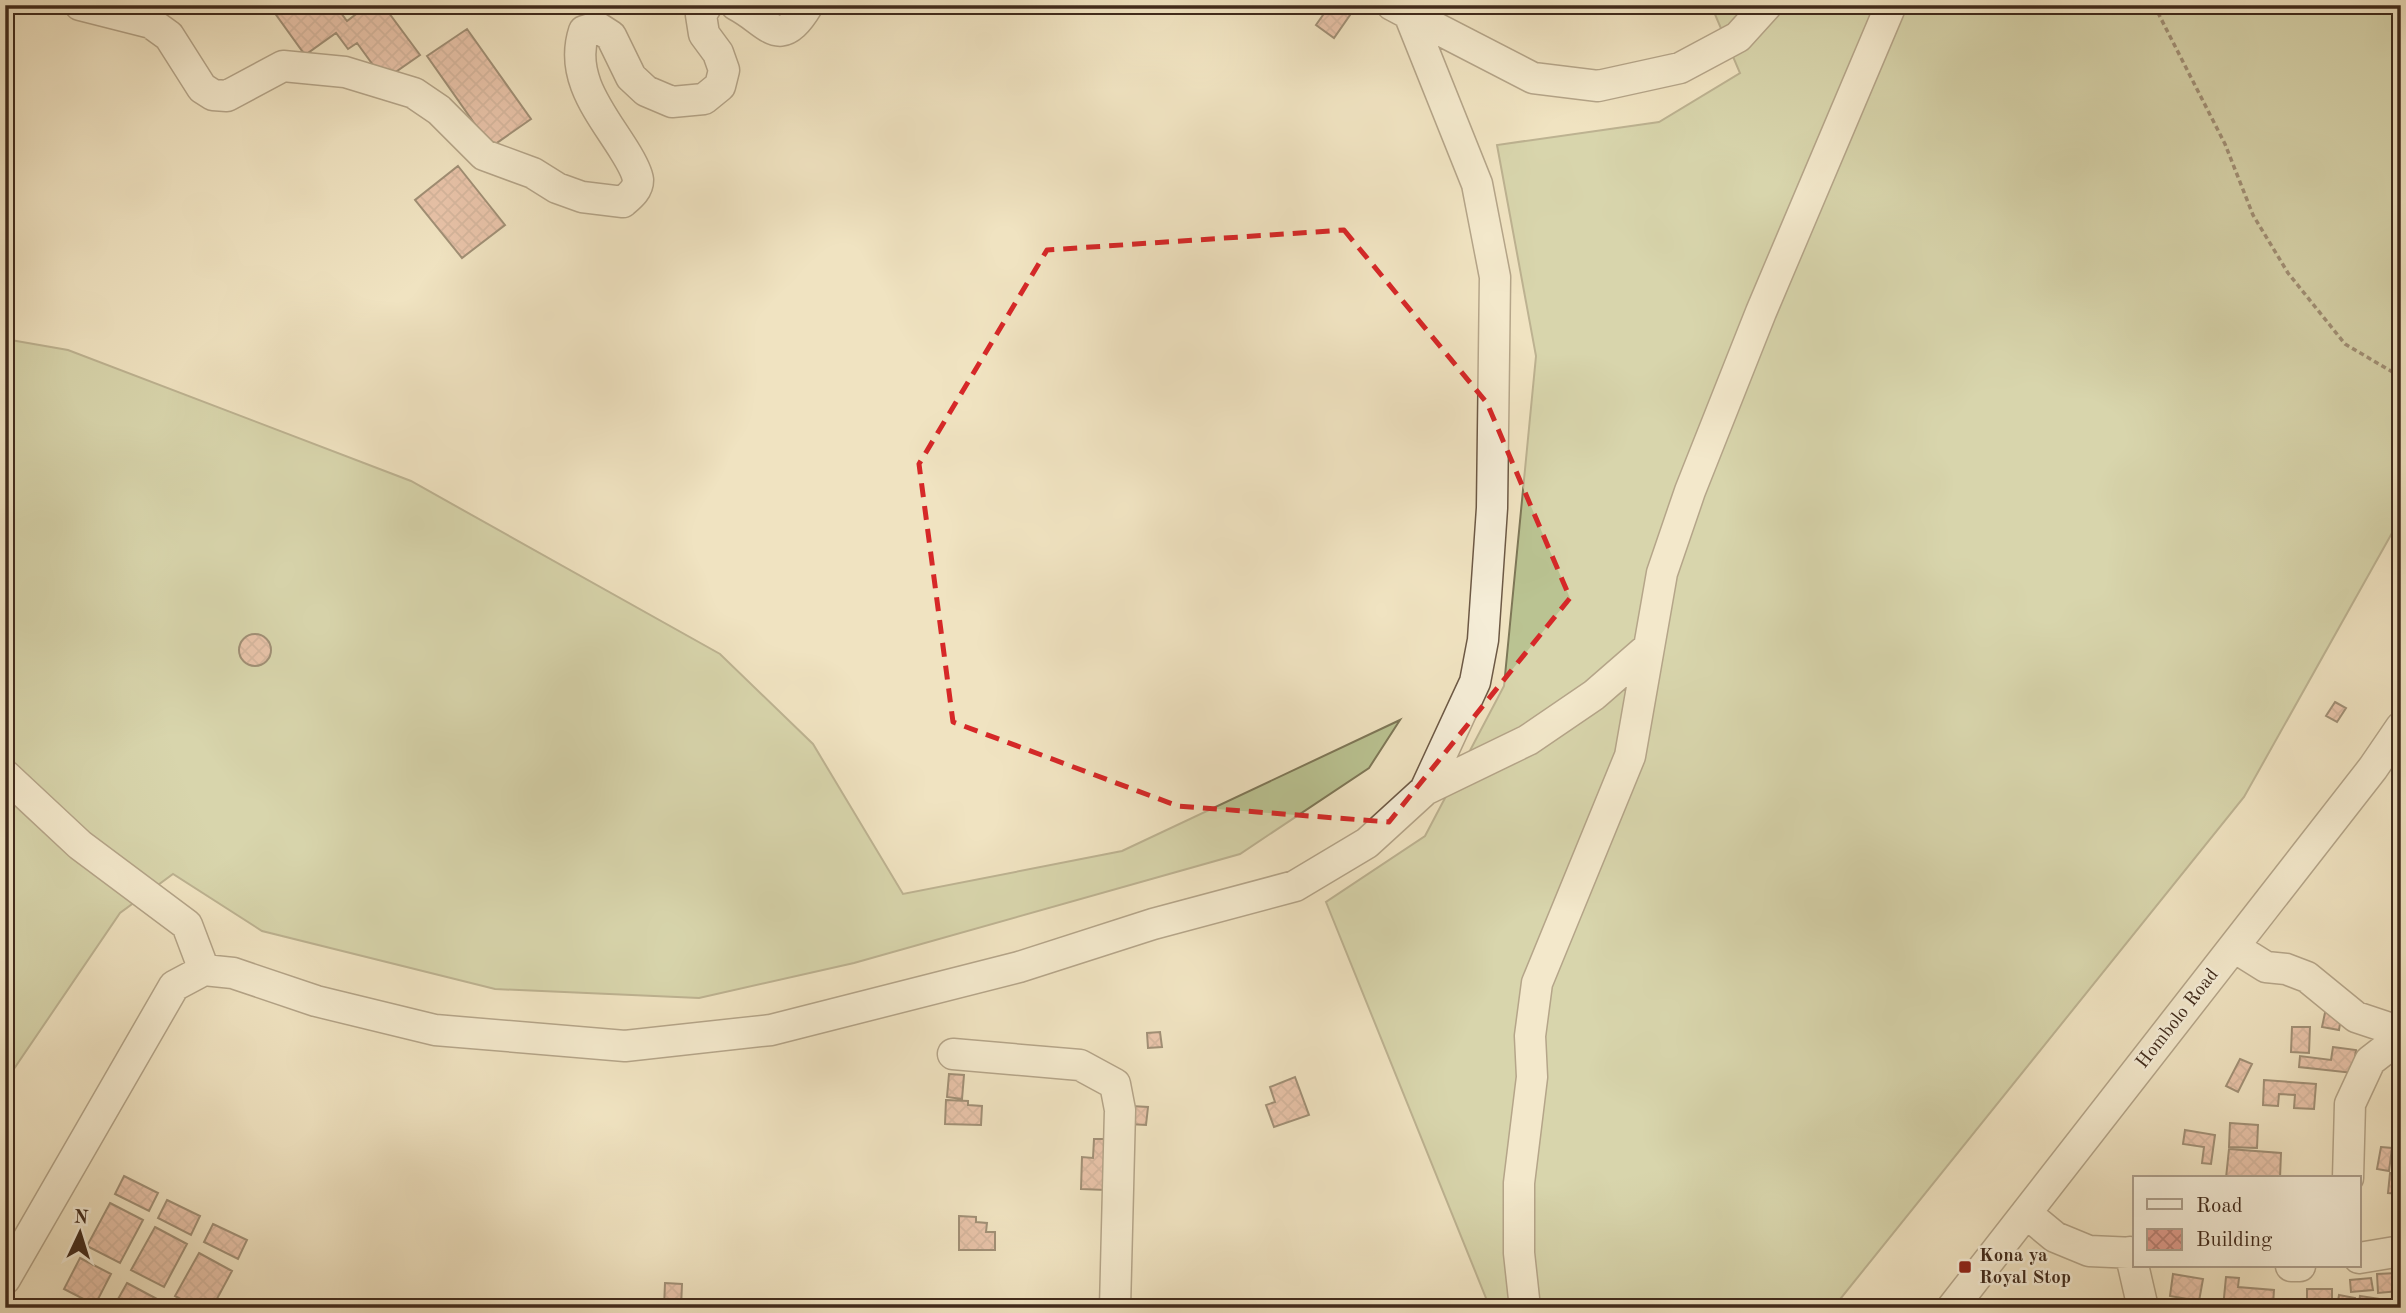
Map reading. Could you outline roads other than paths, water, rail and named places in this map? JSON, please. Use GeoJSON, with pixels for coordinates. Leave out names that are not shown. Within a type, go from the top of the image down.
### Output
{"type":"FeatureCollection","features":[{"type":"Feature","properties":{"kind":"street"},"geometry":{"type":"LineString","coordinates":[[80,5],[151,23],[170,37],[202,88],[213,95],[227,96],[282,66],[345,72],[414,93],[439,110],[485,156],[533,173],[557,188],[582,197],[623,202],[634,193],[638,180],[629,159],[593,103],[578,66],[584,31],[597,27],[611,36],[631,77],[646,91],[672,102],[704,99],[720,86],[724,70],[718,53],[704,34],[701,15],[707,5]]}},
{"type":"Feature","properties":{"kind":"street"},"geometry":{"type":"LineString","coordinates":[[736,5],[769,30],[783,32],[795,25],[808,5]]}},
{"type":"Feature","properties":{"kind":"street"},"geometry":{"type":"LineString","coordinates":[[1401,8],[1534,78],[1598,86],[1680,68],[1738,37],[1767,5]]}},
{"type":"Feature","properties":{"kind":"street"},"geometry":{"type":"LineString","coordinates":[[1525,1308],[1518,1221],[1519,1183],[1532,1068],[1532,1006],[1540,975],[1630,756],[1662,573],[1690,491],[1761,312],[1831,154],[1891,5]]}},
{"type":"Feature","properties":{"kind":"street"},"geometry":{"type":"LineString","coordinates":[[1401,8],[1477,184],[1495,277],[1492,508],[1483,640],[1475,682],[1425,790]]}},
{"type":"Feature","properties":{"kind":"street"},"geometry":{"type":"LineString","coordinates":[[5,1279],[174,986],[204,970],[233,973],[316,1001],[435,1030],[625,1046],[771,1030],[1019,967],[1153,924],[1295,886],[1367,843],[1425,790],[1528,740],[1594,695],[1648,648]]}},
{"type":"Feature","properties":{"kind":"street","name":"Hombolo Road"},"geometry":{"type":"LineString","coordinates":[[1952,1308],[2234,947],[2401,727]]}},
{"type":"Feature","properties":{"kind":"street"},"geometry":{"type":"LineString","coordinates":[[5,775],[80,845],[187,925],[204,970]]}},
{"type":"Feature","properties":{"kind":"street"},"geometry":{"type":"LineString","coordinates":[[2234,947],[2266,967],[2286,969],[2307,976],[2356,1017],[2401,1035],[2370,1060],[2350,1104],[2348,1176]]}},
{"type":"Feature","properties":{"kind":"street"},"geometry":{"type":"LineString","coordinates":[[953,1054],[1080,1065],[1115,1084],[1120,1110],[1115,1308]]}},
{"type":"Feature","properties":{"kind":"street"},"geometry":{"type":"LineString","coordinates":[[2026,1213],[2055,1237],[2090,1251],[2132,1253]]}},
{"type":"Feature","properties":{"kind":"street"},"geometry":{"type":"LineString","coordinates":[[2360,1258],[2401,1251]]}},
{"type":"Feature","properties":{"kind":"street"},"geometry":{"type":"LineString","coordinates":[[2135,1268],[2143,1308]]}},
{"type":"Feature","properties":{"kind":"place","name":"Kona ya Royal Stop"},"geometry":{"type":"Point","coordinates":[1965,1267]}}]}
